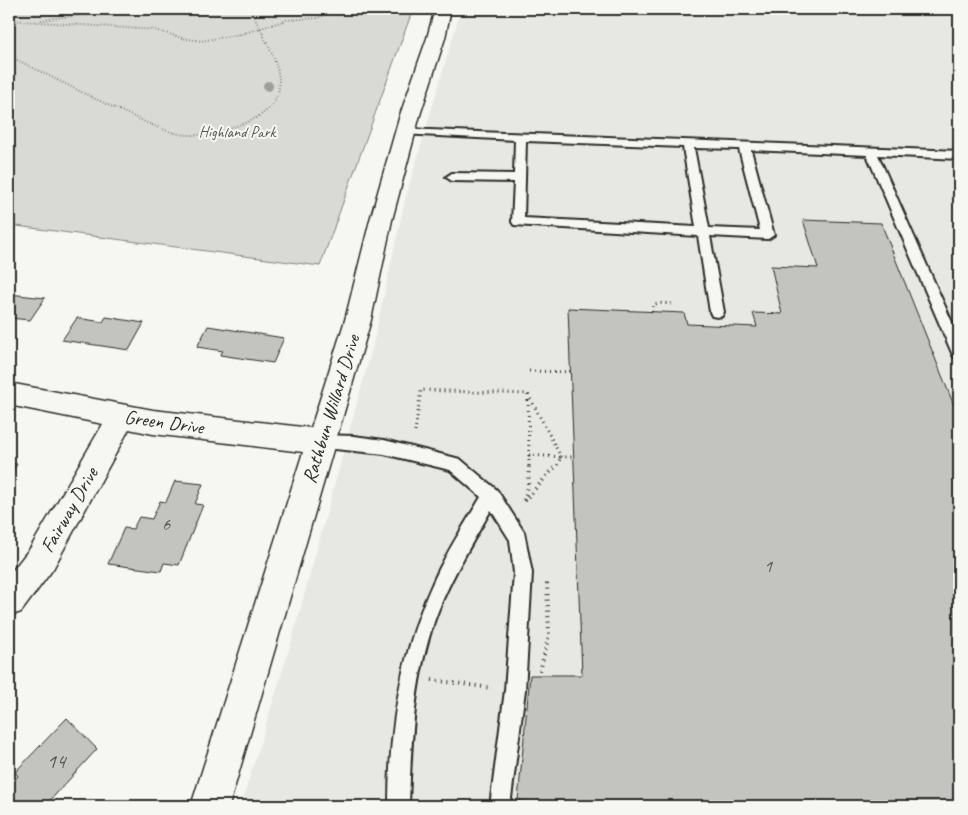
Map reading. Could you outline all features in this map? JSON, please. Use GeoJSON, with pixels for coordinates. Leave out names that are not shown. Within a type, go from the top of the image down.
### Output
{"type":"FeatureCollection","features":[{"type":"Feature","properties":{"kind":"street","name":"Rathbun Willard Drive"},"geometry":{"type":"LineString","coordinates":[[210,806],[358,320],[375,244],[443,9]]}},
{"type":"Feature","properties":{"kind":"street","name":"Green Drive"},"geometry":{"type":"LineString","coordinates":[[9,394],[154,422],[320,442]]}},
{"type":"Feature","properties":{"kind":"street","name":"Fairway Drive"},"geometry":{"type":"LineString","coordinates":[[9,600],[42,558],[122,416]]}},
{"type":"Feature","properties":{"kind":"lane"},"geometry":{"type":"LineString","coordinates":[[406,132],[959,156]]}},
{"type":"Feature","properties":{"kind":"lane"},"geometry":{"type":"LineString","coordinates":[[521,137],[518,222],[768,235],[744,146]]}},
{"type":"Feature","properties":{"kind":"lane"},"geometry":{"type":"LineString","coordinates":[[688,143],[705,232],[717,312]]}},
{"type":"Feature","properties":{"kind":"lane"},"geometry":{"type":"LineString","coordinates":[[871,152],[959,353]]}},
{"type":"Feature","properties":{"kind":"lane"},"geometry":{"type":"LineString","coordinates":[[452,177],[520,178]]}},
{"type":"Feature","properties":{"kind":"lane"},"geometry":{"type":"LineString","coordinates":[[320,442],[354,443],[384,447],[454,464],[491,496],[518,538],[522,564],[515,690],[500,806]]}},
{"type":"Feature","properties":{"kind":"lane"},"geometry":{"type":"LineString","coordinates":[[398,806],[400,761],[407,692],[420,640],[440,587],[491,496]]}},
{"type":"Feature","properties":{"kind":"path"},"geometry":{"type":"LineString","coordinates":[[32,21],[91,14],[114,9]]}},
{"type":"Feature","properties":{"kind":"path"},"geometry":{"type":"LineString","coordinates":[[9,56],[86,96],[157,127],[190,135],[205,134],[259,117],[276,101],[279,95],[279,79],[270,48],[259,30],[251,9]]}},
{"type":"Feature","properties":{"kind":"path"},"geometry":{"type":"LineString","coordinates":[[9,20],[154,30],[201,41],[259,30],[287,20],[317,18],[324,15],[326,9]]}},
{"type":"Feature","properties":{"kind":"path"},"geometry":{"type":"LineString","coordinates":[[652,312],[653,305],[658,303],[674,304]]}},
{"type":"Feature","properties":{"kind":"path"},"geometry":{"type":"LineString","coordinates":[[529,371],[571,372]]}},
{"type":"Feature","properties":{"kind":"path"},"geometry":{"type":"LineString","coordinates":[[416,432],[421,390],[528,394]]}},
{"type":"Feature","properties":{"kind":"path"},"geometry":{"type":"LineString","coordinates":[[528,394],[528,487],[524,501],[556,467],[561,457]]}},
{"type":"Feature","properties":{"kind":"path"},"geometry":{"type":"LineString","coordinates":[[528,394],[561,457]]}},
{"type":"Feature","properties":{"kind":"path"},"geometry":{"type":"LineString","coordinates":[[529,455],[574,457]]}},
{"type":"Feature","properties":{"kind":"path"},"geometry":{"type":"LineString","coordinates":[[429,680],[515,690]]}},
{"type":"Feature","properties":{"kind":"shaded area"},"geometry":{"type":"Polygon","coordinates":[[[461,9],[959,9],[959,806],[241,806],[291,643],[373,345],[405,200],[461,9]]]}},
{"type":"Feature","properties":{"kind":"green space","name":"Highland Park"},"geometry":{"type":"Polygon","coordinates":[[[9,9],[413,9],[320,266],[9,225],[9,9]]]}},
{"type":"Feature","properties":{"kind":"building"},"geometry":{"type":"Polygon","coordinates":[[[803,220],[881,223],[959,418],[959,806],[542,806],[518,800],[530,675],[582,675],[568,308],[684,313],[687,324],[757,327],[753,313],[782,314],[771,266],[818,268],[803,220]]]}},
{"type":"Feature","properties":{"kind":"building"},"geometry":{"type":"Polygon","coordinates":[[[9,294],[45,298],[30,320],[9,318],[9,294]]]}},
{"type":"Feature","properties":{"kind":"building"},"geometry":{"type":"Polygon","coordinates":[[[106,317],[144,323],[129,350],[62,340],[77,318],[103,322],[106,317]]]}},
{"type":"Feature","properties":{"kind":"building"},"geometry":{"type":"Polygon","coordinates":[[[208,326],[284,338],[273,363],[220,355],[223,351],[197,347],[208,326]]]}},
{"type":"Feature","properties":{"kind":"building"},"geometry":{"type":"Polygon","coordinates":[[[9,463],[17,464],[9,478],[9,463]]]}},
{"type":"Feature","properties":{"kind":"building"},"geometry":{"type":"Polygon","coordinates":[[[175,481],[203,484],[195,504],[203,505],[179,565],[164,563],[161,571],[108,564],[124,528],[133,529],[139,517],[152,519],[160,501],[166,502],[175,481]]]}},
{"type":"Feature","properties":{"kind":"building"},"geometry":{"type":"Polygon","coordinates":[[[67,718],[97,749],[45,806],[9,806],[9,785],[18,776],[15,772],[67,718]]]}}]}
